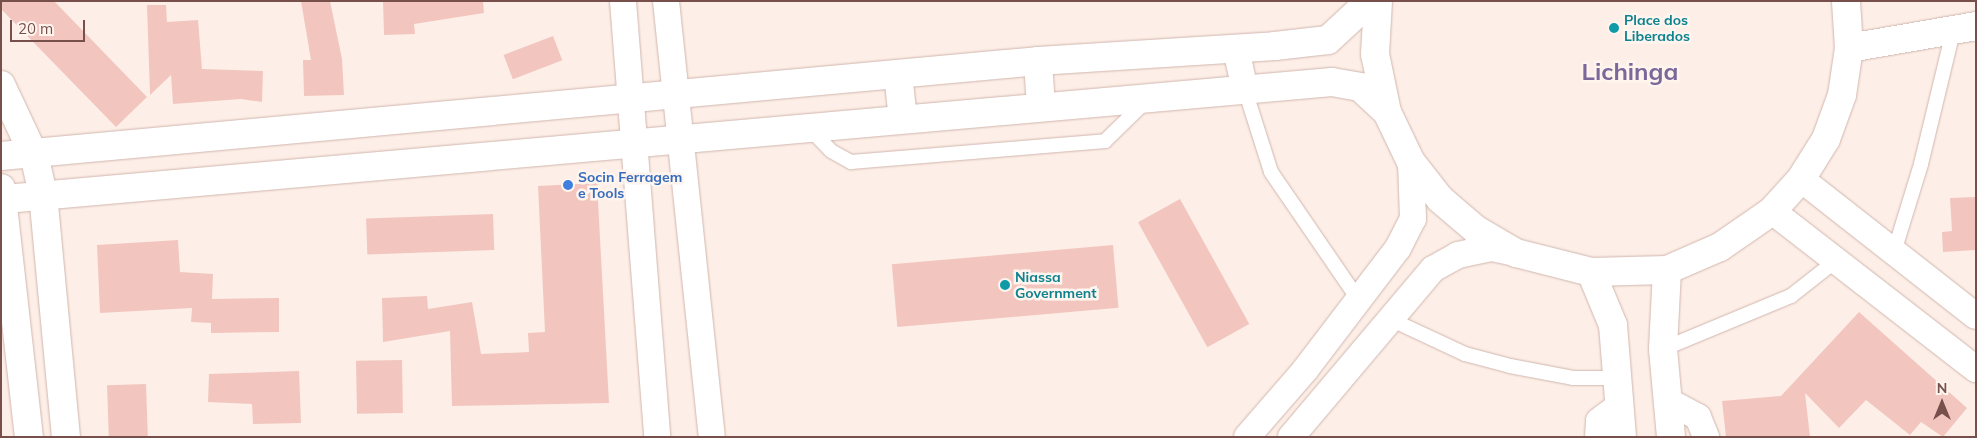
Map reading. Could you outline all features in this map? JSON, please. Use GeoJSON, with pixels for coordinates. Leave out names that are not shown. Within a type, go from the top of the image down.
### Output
{"type":"FeatureCollection","features":[{"type":"Feature","properties":{"kind":"street"},"geometry":{"type":"LineString","coordinates":[[623,1],[632,96],[657,437]]}},
{"type":"Feature","properties":{"kind":"street"},"geometry":{"type":"LineString","coordinates":[[666,1],[712,437]]}},
{"type":"Feature","properties":{"kind":"street"},"geometry":{"type":"LineString","coordinates":[[1,156],[34,155],[677,92],[1038,61],[1236,49],[1328,40],[1370,1]]}},
{"type":"Feature","properties":{"kind":"street"},"geometry":{"type":"LineString","coordinates":[[1378,1],[1375,54],[1387,112],[1411,162],[1440,199],[1475,229],[1516,252]]}},
{"type":"Feature","properties":{"kind":"street"},"geometry":{"type":"LineString","coordinates":[[1291,437],[1433,269],[1458,255],[1492,248],[1516,252],[1591,272],[1667,270],[1720,247],[1772,211],[1801,179],[1826,139],[1842,95],[1849,48],[1846,1]]}},
{"type":"Feature","properties":{"kind":"street"},"geometry":{"type":"LineString","coordinates":[[1849,48],[1965,26]]}},
{"type":"Feature","properties":{"kind":"street"},"geometry":{"type":"LineString","coordinates":[[1236,49],[1245,90]]}},
{"type":"Feature","properties":{"kind":"street"},"geometry":{"type":"LineString","coordinates":[[1038,61],[1041,107]]}},
{"type":"Feature","properties":{"kind":"street"},"geometry":{"type":"LineString","coordinates":[[898,74],[903,119]]}},
{"type":"Feature","properties":{"kind":"street"},"geometry":{"type":"LineString","coordinates":[[29,437],[3,195],[44,194],[1332,82],[1360,87],[1387,112]]}},
{"type":"Feature","properties":{"kind":"street"},"geometry":{"type":"LineString","coordinates":[[1,85],[34,155],[44,194],[66,437]]}},
{"type":"Feature","properties":{"kind":"street"},"geometry":{"type":"LineString","coordinates":[[1247,437],[1306,370],[1398,248],[1413,219],[1411,162]]}},
{"type":"Feature","properties":{"kind":"street"},"geometry":{"type":"LineString","coordinates":[[1801,179],[1976,316]]}},
{"type":"Feature","properties":{"kind":"street"},"geometry":{"type":"LineString","coordinates":[[1772,211],[1834,262],[1976,369]]}},
{"type":"Feature","properties":{"kind":"street"},"geometry":{"type":"LineString","coordinates":[[1667,270],[1663,349],[1671,437]]}},
{"type":"Feature","properties":{"kind":"street"},"geometry":{"type":"LineString","coordinates":[[1591,272],[1613,325],[1622,437]]}},
{"type":"Feature","properties":{"kind":"street"},"geometry":{"type":"LineString","coordinates":[[1358,299],[1390,320]]}},
{"type":"Feature","properties":{"kind":"street"},"geometry":{"type":"LineString","coordinates":[[1668,401],[1698,417],[1706,437]]}},
{"type":"Feature","properties":{"kind":"street"},"geometry":{"type":"LineString","coordinates":[[1598,437],[1599,421],[1620,405]]}},
{"type":"Feature","properties":{"kind":"lane"},"geometry":{"type":"LineString","coordinates":[[1894,252],[1965,26]]}},
{"type":"Feature","properties":{"kind":"lane"},"geometry":{"type":"LineString","coordinates":[[1245,90],[1271,172],[1358,299]]}},
{"type":"Feature","properties":{"kind":"lane"},"geometry":{"type":"LineString","coordinates":[[807,127],[831,151],[851,162],[871,161],[1105,141],[1149,98]]}},
{"type":"Feature","properties":{"kind":"lane"},"geometry":{"type":"LineString","coordinates":[[1663,349],[1791,296],[1834,262]]}},
{"type":"Feature","properties":{"kind":"lane"},"geometry":{"type":"LineString","coordinates":[[1390,320],[1465,354],[1510,366],[1573,378],[1617,378]]}},
{"type":"Feature","properties":{"kind":"building"},"geometry":{"type":"Polygon","coordinates":[[[1,1],[54,1],[147,97],[116,127],[1,9],[1,1]]]}},
{"type":"Feature","properties":{"kind":"building"},"geometry":{"type":"Polygon","coordinates":[[[301,1],[330,1],[342,59],[344,95],[304,96],[303,60],[311,60],[301,1]]]}},
{"type":"Feature","properties":{"kind":"building"},"geometry":{"type":"Polygon","coordinates":[[[383,1],[483,1],[484,13],[414,24],[415,34],[384,35],[383,1]]]}},
{"type":"Feature","properties":{"kind":"building"},"geometry":{"type":"Polygon","coordinates":[[[147,5],[166,5],[167,22],[198,20],[202,69],[263,71],[262,102],[241,99],[173,104],[171,75],[150,95],[147,5]]]}},
{"type":"Feature","properties":{"kind":"building"},"geometry":{"type":"Polygon","coordinates":[[[553,36],[562,60],[513,79],[504,55],[553,36]]]}},
{"type":"Feature","properties":{"kind":"building"},"geometry":{"type":"Polygon","coordinates":[[[597,183],[609,403],[452,406],[450,331],[383,342],[382,298],[427,296],[428,309],[472,302],[481,354],[529,352],[528,333],[545,332],[538,186],[597,183]]]}},
{"type":"Feature","properties":{"kind":"building"},"geometry":{"type":"Polygon","coordinates":[[[1976,197],[1976,250],[1943,252],[1942,232],[1952,231],[1950,198],[1976,197]]]}},
{"type":"Feature","properties":{"kind":"building"},"geometry":{"type":"Polygon","coordinates":[[[1180,199],[1249,324],[1207,347],[1138,222],[1180,199]]]}},
{"type":"Feature","properties":{"kind":"building"},"geometry":{"type":"Polygon","coordinates":[[[493,214],[494,250],[367,254],[366,218],[493,214]]]}},
{"type":"Feature","properties":{"kind":"building"},"geometry":{"type":"Polygon","coordinates":[[[178,240],[180,272],[213,274],[212,299],[279,298],[279,332],[211,333],[211,323],[191,322],[192,308],[100,313],[97,245],[178,240]]]}},
{"type":"Feature","properties":{"kind":"building","name":"Niassa Government"},"geometry":{"type":"Polygon","coordinates":[[[1113,245],[1118,308],[897,327],[892,264],[1113,245]]]}},
{"type":"Feature","properties":{"kind":"building"},"geometry":{"type":"Polygon","coordinates":[[[1859,312],[1967,408],[1943,437],[1921,422],[1910,435],[1866,400],[1839,428],[1805,393],[1810,437],[1726,437],[1722,401],[1781,396],[1859,312]]]}},
{"type":"Feature","properties":{"kind":"building"},"geometry":{"type":"Polygon","coordinates":[[[402,360],[403,413],[357,414],[356,361],[402,360]]]}},
{"type":"Feature","properties":{"kind":"building"},"geometry":{"type":"Polygon","coordinates":[[[299,371],[301,423],[253,424],[252,404],[208,402],[209,374],[299,371]]]}},
{"type":"Feature","properties":{"kind":"building"},"geometry":{"type":"Polygon","coordinates":[[[146,384],[148,436],[109,437],[107,385],[146,384]]]}},
{"type":"Feature","properties":{"kind":"place","name":"Place dos Liberados"},"geometry":{"type":"Point","coordinates":[1614,28]}},
{"type":"Feature","properties":{"kind":"place","name":"Socin Ferragem e Tools"},"geometry":{"type":"Point","coordinates":[568,185]}},
{"type":"Feature","properties":{"kind":"place","name":"Niassa Government"},"geometry":{"type":"Point","coordinates":[1005,285]}},
{"type":"Feature","properties":{"kind":"district","name":"Lichinga"},"geometry":{"type":"Point","coordinates":[1630,72]}}]}
